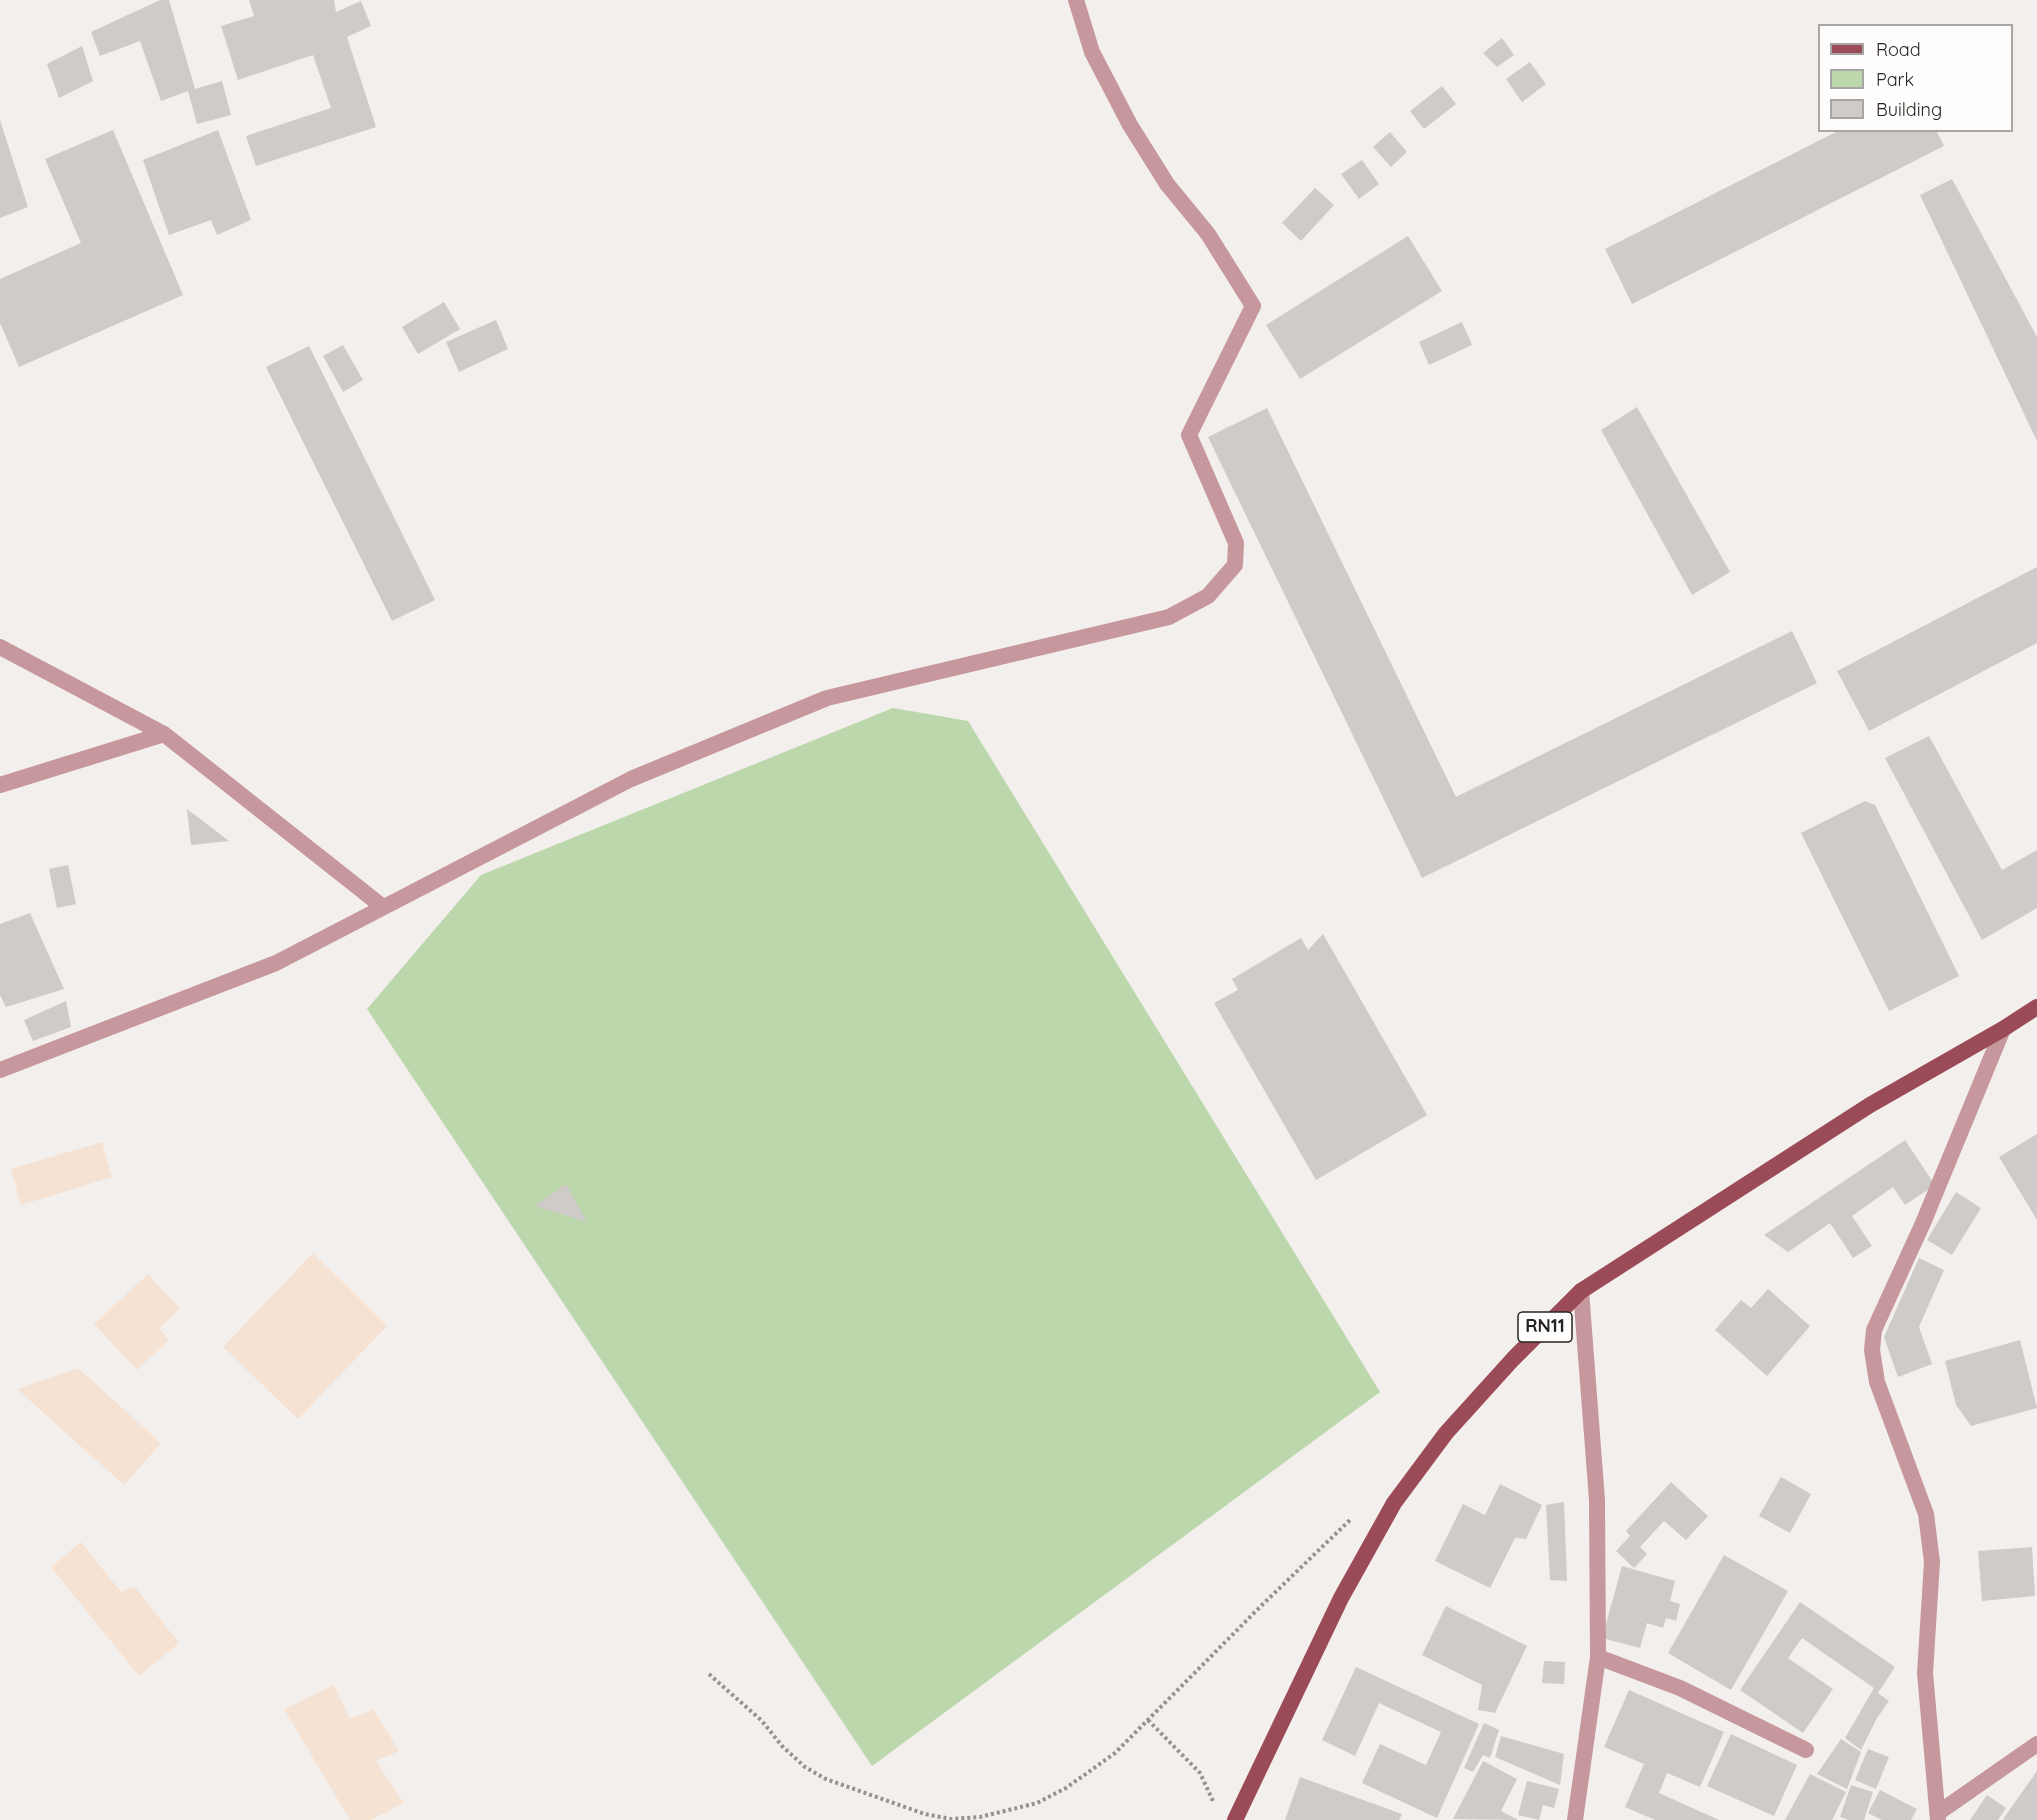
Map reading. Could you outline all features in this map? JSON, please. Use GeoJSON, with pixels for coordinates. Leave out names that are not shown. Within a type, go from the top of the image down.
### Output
{"type":"FeatureCollection","features":[{"type":"Feature","properties":{"kind":"main road","name":"RN11"},"geometry":{"type":"LineString","coordinates":[[1235,1820],[1341,1598],[1394,1503],[1446,1433],[1513,1359],[1581,1291],[1870,1105],[2037,1007]]}},
{"type":"Feature","properties":{"kind":"street"},"geometry":{"type":"LineString","coordinates":[[0,1070],[276,963],[630,779],[827,698],[1168,617],[1208,596],[1235,565],[1236,543],[1189,435],[1253,306],[1208,234],[1167,184],[1130,125],[1092,52],[1076,0]]}},
{"type":"Feature","properties":{"kind":"street"},"geometry":{"type":"LineString","coordinates":[[0,647],[164,734],[383,908]]}},
{"type":"Feature","properties":{"kind":"street"},"geometry":{"type":"LineString","coordinates":[[0,785],[164,734]]}},
{"type":"Feature","properties":{"kind":"street"},"geometry":{"type":"LineString","coordinates":[[1938,1816],[1925,1673],[1932,1562],[1926,1514],[1877,1382],[1872,1350],[1874,1330],[1923,1223],[2003,1029]]}},
{"type":"Feature","properties":{"kind":"street"},"geometry":{"type":"LineString","coordinates":[[1575,1820],[1598,1657],[1597,1500],[1581,1291]]}},
{"type":"Feature","properties":{"kind":"street"},"geometry":{"type":"LineString","coordinates":[[1598,1657],[1680,1688],[1806,1750]]}},
{"type":"Feature","properties":{"kind":"street"},"geometry":{"type":"LineString","coordinates":[[1938,1816],[2037,1744]]}},
{"type":"Feature","properties":{"kind":"path"},"geometry":{"type":"LineString","coordinates":[[709,1674],[762,1721],[782,1746],[805,1767],[826,1779],[925,1814],[951,1819],[980,1817],[1037,1803],[1066,1788],[1115,1753],[1262,1605],[1357,1514]]}},
{"type":"Feature","properties":{"kind":"path"},"geometry":{"type":"LineString","coordinates":[[1148,1720],[1200,1773],[1216,1805]]}},
{"type":"Feature","properties":{"kind":"shaded area"},"geometry":{"type":"Polygon","coordinates":[[[102,1142],[112,1177],[21,1205],[11,1169],[102,1142]]]}},
{"type":"Feature","properties":{"kind":"shaded area"},"geometry":{"type":"Polygon","coordinates":[[[313,1253],[387,1326],[298,1419],[223,1347],[313,1253]]]}},
{"type":"Feature","properties":{"kind":"shaded area"},"geometry":{"type":"Polygon","coordinates":[[[148,1274],[180,1309],[159,1328],[169,1340],[137,1370],[94,1324],[148,1274]]]}},
{"type":"Feature","properties":{"kind":"shaded area"},"geometry":{"type":"Polygon","coordinates":[[[78,1368],[161,1443],[124,1485],[17,1389],[78,1368]]]}},
{"type":"Feature","properties":{"kind":"shaded area"},"geometry":{"type":"Polygon","coordinates":[[[81,1542],[121,1592],[134,1586],[179,1643],[139,1676],[51,1567],[81,1542]]]}},
{"type":"Feature","properties":{"kind":"shaded area"},"geometry":{"type":"Polygon","coordinates":[[[334,1685],[350,1719],[373,1709],[399,1751],[376,1761],[404,1803],[371,1820],[350,1820],[284,1709],[334,1685]]]}},
{"type":"Feature","properties":{"kind":"green space"},"geometry":{"type":"Polygon","coordinates":[[[893,708],[968,721],[1380,1392],[872,1766],[367,1009],[481,875],[893,708]]]}},
{"type":"Feature","properties":{"kind":"building"},"geometry":{"type":"Polygon","coordinates":[[[160,0],[169,0],[195,89],[222,81],[231,115],[197,124],[188,91],[161,101],[140,41],[100,56],[91,32],[160,0]]]}},
{"type":"Feature","properties":{"kind":"building"},"geometry":{"type":"Polygon","coordinates":[[[249,0],[334,0],[336,12],[361,1],[371,26],[347,37],[376,127],[256,166],[246,136],[331,108],[313,55],[238,80],[221,26],[254,16],[249,0]]]}},
{"type":"Feature","properties":{"kind":"building"},"geometry":{"type":"Polygon","coordinates":[[[1502,38],[1514,55],[1497,67],[1483,53],[1502,38]]]}},
{"type":"Feature","properties":{"kind":"building"},"geometry":{"type":"Polygon","coordinates":[[[82,46],[93,81],[59,98],[47,64],[82,46]]]}},
{"type":"Feature","properties":{"kind":"building"},"geometry":{"type":"Polygon","coordinates":[[[1530,62],[1546,84],[1522,102],[1506,79],[1530,62]]]}},
{"type":"Feature","properties":{"kind":"building"},"geometry":{"type":"Polygon","coordinates":[[[1442,86],[1456,104],[1424,129],[1410,111],[1442,86]]]}},
{"type":"Feature","properties":{"kind":"building"},"geometry":{"type":"Polygon","coordinates":[[[0,120],[28,207],[0,218],[0,120]]]}},
{"type":"Feature","properties":{"kind":"building"},"geometry":{"type":"Polygon","coordinates":[[[113,130],[183,295],[19,367],[0,323],[0,279],[81,243],[45,159],[113,130]]]}},
{"type":"Feature","properties":{"kind":"building"},"geometry":{"type":"Polygon","coordinates":[[[218,130],[251,220],[217,235],[211,220],[169,235],[143,160],[218,130]]]}},
{"type":"Feature","properties":{"kind":"building"},"geometry":{"type":"Polygon","coordinates":[[[1390,132],[1407,152],[1391,167],[1373,147],[1390,132]]]}},
{"type":"Feature","properties":{"kind":"building"},"geometry":{"type":"Polygon","coordinates":[[[1836,132],[1937,132],[1944,146],[1632,304],[1605,249],[1836,132]]]}},
{"type":"Feature","properties":{"kind":"building"},"geometry":{"type":"Polygon","coordinates":[[[1362,160],[1379,184],[1359,199],[1341,174],[1362,160]]]}},
{"type":"Feature","properties":{"kind":"building"},"geometry":{"type":"Polygon","coordinates":[[[1952,179],[2037,337],[2037,441],[1920,195],[1952,179]]]}},
{"type":"Feature","properties":{"kind":"building"},"geometry":{"type":"Polygon","coordinates":[[[1315,188],[1334,205],[1301,241],[1282,223],[1315,188]]]}},
{"type":"Feature","properties":{"kind":"building"},"geometry":{"type":"Polygon","coordinates":[[[1408,236],[1442,291],[1300,379],[1266,325],[1408,236]]]}},
{"type":"Feature","properties":{"kind":"building"},"geometry":{"type":"Polygon","coordinates":[[[444,302],[460,329],[418,354],[402,327],[444,302]]]}},
{"type":"Feature","properties":{"kind":"building"},"geometry":{"type":"Polygon","coordinates":[[[496,320],[508,349],[459,372],[446,342],[496,320]]]}},
{"type":"Feature","properties":{"kind":"building"},"geometry":{"type":"Polygon","coordinates":[[[1462,322],[1472,345],[1429,365],[1419,342],[1462,322]]]}},
{"type":"Feature","properties":{"kind":"building"},"geometry":{"type":"Polygon","coordinates":[[[343,345],[363,380],[343,392],[323,356],[343,345]]]}},
{"type":"Feature","properties":{"kind":"building"},"geometry":{"type":"Polygon","coordinates":[[[309,346],[435,600],[392,621],[266,367],[309,346]]]}},
{"type":"Feature","properties":{"kind":"building"},"geometry":{"type":"Polygon","coordinates":[[[1637,407],[1730,572],[1692,595],[1601,430],[1637,407]]]}},
{"type":"Feature","properties":{"kind":"building"},"geometry":{"type":"Polygon","coordinates":[[[1267,408],[1456,797],[1792,631],[1817,683],[1422,878],[1208,437],[1267,408]]]}},
{"type":"Feature","properties":{"kind":"building"},"geometry":{"type":"Polygon","coordinates":[[[2037,567],[2037,643],[1869,731],[1837,671],[2037,567]]]}},
{"type":"Feature","properties":{"kind":"building"},"geometry":{"type":"Polygon","coordinates":[[[1929,736],[2002,870],[2037,850],[2037,908],[1982,940],[1885,758],[1929,736]]]}},
{"type":"Feature","properties":{"kind":"building"},"geometry":{"type":"Polygon","coordinates":[[[1865,801],[1875,805],[1959,976],[1889,1011],[1801,833],[1865,801]]]}},
{"type":"Feature","properties":{"kind":"building"},"geometry":{"type":"Polygon","coordinates":[[[187,809],[229,841],[191,845],[187,809]]]}},
{"type":"Feature","properties":{"kind":"building"},"geometry":{"type":"Polygon","coordinates":[[[68,865],[76,904],[57,908],[49,869],[68,865]]]}},
{"type":"Feature","properties":{"kind":"building"},"geometry":{"type":"Polygon","coordinates":[[[30,913],[64,989],[6,1007],[0,995],[0,924],[30,913]]]}},
{"type":"Feature","properties":{"kind":"building"},"geometry":{"type":"Polygon","coordinates":[[[1323,934],[1427,1115],[1316,1180],[1214,1003],[1238,990],[1232,979],[1301,938],[1308,950],[1323,934]]]}},
{"type":"Feature","properties":{"kind":"building"},"geometry":{"type":"Polygon","coordinates":[[[66,1001],[71,1027],[33,1041],[24,1020],[66,1001]]]}},
{"type":"Feature","properties":{"kind":"building"},"geometry":{"type":"Polygon","coordinates":[[[2037,1134],[2037,1220],[1999,1157],[2037,1134]]]}},
{"type":"Feature","properties":{"kind":"building"},"geometry":{"type":"Polygon","coordinates":[[[1905,1140],[1935,1185],[1905,1205],[1893,1187],[1852,1216],[1872,1246],[1853,1258],[1830,1223],[1788,1252],[1764,1235],[1905,1140]]]}},
{"type":"Feature","properties":{"kind":"building"},"geometry":{"type":"Polygon","coordinates":[[[566,1184],[587,1222],[535,1206],[566,1184]]]}},
{"type":"Feature","properties":{"kind":"building"},"geometry":{"type":"Polygon","coordinates":[[[1956,1192],[1981,1208],[1952,1255],[1927,1240],[1956,1192]]]}},
{"type":"Feature","properties":{"kind":"building"},"geometry":{"type":"Polygon","coordinates":[[[1919,1258],[1944,1270],[1919,1327],[1932,1364],[1898,1377],[1884,1337],[1919,1258]]]}},
{"type":"Feature","properties":{"kind":"building"},"geometry":{"type":"Polygon","coordinates":[[[1768,1289],[1810,1326],[1767,1376],[1715,1330],[1741,1300],[1751,1308],[1768,1289]]]}},
{"type":"Feature","properties":{"kind":"building"},"geometry":{"type":"Polygon","coordinates":[[[2020,1340],[2037,1408],[1971,1426],[1956,1405],[1945,1361],[2020,1340]]]}},
{"type":"Feature","properties":{"kind":"building"},"geometry":{"type":"Polygon","coordinates":[[[1781,1477],[1811,1494],[1790,1533],[1759,1516],[1781,1477]]]}},
{"type":"Feature","properties":{"kind":"building"},"geometry":{"type":"Polygon","coordinates":[[[1671,1482],[1708,1516],[1686,1540],[1664,1521],[1640,1547],[1647,1554],[1634,1568],[1616,1551],[1630,1536],[1626,1531],[1671,1482]]]}},
{"type":"Feature","properties":{"kind":"building"},"geometry":{"type":"Polygon","coordinates":[[[1500,1484],[1542,1505],[1526,1539],[1515,1538],[1490,1588],[1435,1561],[1463,1504],[1485,1515],[1500,1484]]]}},
{"type":"Feature","properties":{"kind":"building"},"geometry":{"type":"Polygon","coordinates":[[[1564,1502],[1567,1581],[1550,1580],[1546,1505],[1564,1502]]]}},
{"type":"Feature","properties":{"kind":"building"},"geometry":{"type":"Polygon","coordinates":[[[2032,1547],[2035,1596],[1982,1601],[1978,1551],[2032,1547]]]}},
{"type":"Feature","properties":{"kind":"building"},"geometry":{"type":"Polygon","coordinates":[[[1724,1555],[1788,1591],[1731,1690],[1668,1653],[1724,1555]]]}},
{"type":"Feature","properties":{"kind":"building"},"geometry":{"type":"Polygon","coordinates":[[[1622,1566],[1675,1581],[1670,1601],[1680,1604],[1676,1621],[1666,1618],[1663,1628],[1647,1623],[1640,1648],[1602,1638],[1622,1566]]]}},
{"type":"Feature","properties":{"kind":"building"},"geometry":{"type":"Polygon","coordinates":[[[1800,1602],[1895,1667],[1878,1693],[1889,1701],[1877,1718],[1861,1750],[1845,1738],[1874,1688],[1802,1638],[1788,1658],[1833,1689],[1803,1733],[1740,1690],[1800,1602]]]}},
{"type":"Feature","properties":{"kind":"building"},"geometry":{"type":"Polygon","coordinates":[[[1446,1606],[1527,1646],[1495,1713],[1478,1710],[1482,1685],[1422,1655],[1446,1606]]]}},
{"type":"Feature","properties":{"kind":"building"},"geometry":{"type":"Polygon","coordinates":[[[1544,1661],[1565,1662],[1564,1684],[1542,1683],[1544,1661]]]}},
{"type":"Feature","properties":{"kind":"building"},"geometry":{"type":"Polygon","coordinates":[[[1356,1667],[1479,1724],[1437,1818],[1362,1783],[1380,1744],[1426,1765],[1441,1732],[1379,1703],[1355,1756],[1322,1740],[1356,1667]]]}},
{"type":"Feature","properties":{"kind":"building"},"geometry":{"type":"Polygon","coordinates":[[[1629,1690],[1724,1732],[1700,1787],[1667,1773],[1659,1793],[1719,1820],[1655,1820],[1625,1807],[1644,1764],[1604,1747],[1629,1690]]]}},
{"type":"Feature","properties":{"kind":"building"},"geometry":{"type":"Polygon","coordinates":[[[1484,1723],[1499,1730],[1490,1758],[1483,1755],[1473,1772],[1464,1768],[1484,1723]]]}},
{"type":"Feature","properties":{"kind":"building"},"geometry":{"type":"Polygon","coordinates":[[[1731,1734],[1797,1765],[1774,1816],[1707,1786],[1731,1734]]]}},
{"type":"Feature","properties":{"kind":"building"},"geometry":{"type":"Polygon","coordinates":[[[1501,1736],[1564,1754],[1560,1785],[1495,1757],[1501,1736]]]}},
{"type":"Feature","properties":{"kind":"building"},"geometry":{"type":"Polygon","coordinates":[[[1841,1739],[1861,1752],[1847,1789],[1817,1774],[1841,1739]]]}},
{"type":"Feature","properties":{"kind":"building"},"geometry":{"type":"Polygon","coordinates":[[[1868,1749],[1889,1757],[1876,1789],[1855,1780],[1868,1749]]]}},
{"type":"Feature","properties":{"kind":"building"},"geometry":{"type":"Polygon","coordinates":[[[1483,1761],[1517,1779],[1501,1811],[1518,1820],[1453,1819],[1483,1761]]]}},
{"type":"Feature","properties":{"kind":"building"},"geometry":{"type":"Polygon","coordinates":[[[2037,1771],[2037,1820],[2004,1820],[2003,1819],[2037,1771]]]}},
{"type":"Feature","properties":{"kind":"building"},"geometry":{"type":"Polygon","coordinates":[[[1810,1774],[1846,1792],[1832,1820],[1785,1820],[1810,1774]]]}},
{"type":"Feature","properties":{"kind":"building"},"geometry":{"type":"Polygon","coordinates":[[[1300,1777],[1402,1814],[1399,1820],[1285,1820],[1300,1777]]]}},
{"type":"Feature","properties":{"kind":"building"},"geometry":{"type":"Polygon","coordinates":[[[1527,1781],[1559,1789],[1554,1808],[1543,1805],[1539,1820],[1518,1815],[1527,1781]]]}},
{"type":"Feature","properties":{"kind":"building"},"geometry":{"type":"Polygon","coordinates":[[[1851,1785],[1873,1792],[1864,1820],[1849,1820],[1840,1817],[1851,1785]]]}},
{"type":"Feature","properties":{"kind":"building"},"geometry":{"type":"Polygon","coordinates":[[[1880,1790],[1917,1809],[1911,1820],[1882,1820],[1868,1813],[1880,1790]]]}},
{"type":"Feature","properties":{"kind":"building"},"geometry":{"type":"Polygon","coordinates":[[[1987,1795],[2006,1808],[1998,1820],[1970,1820],[1987,1795]]]}}]}
